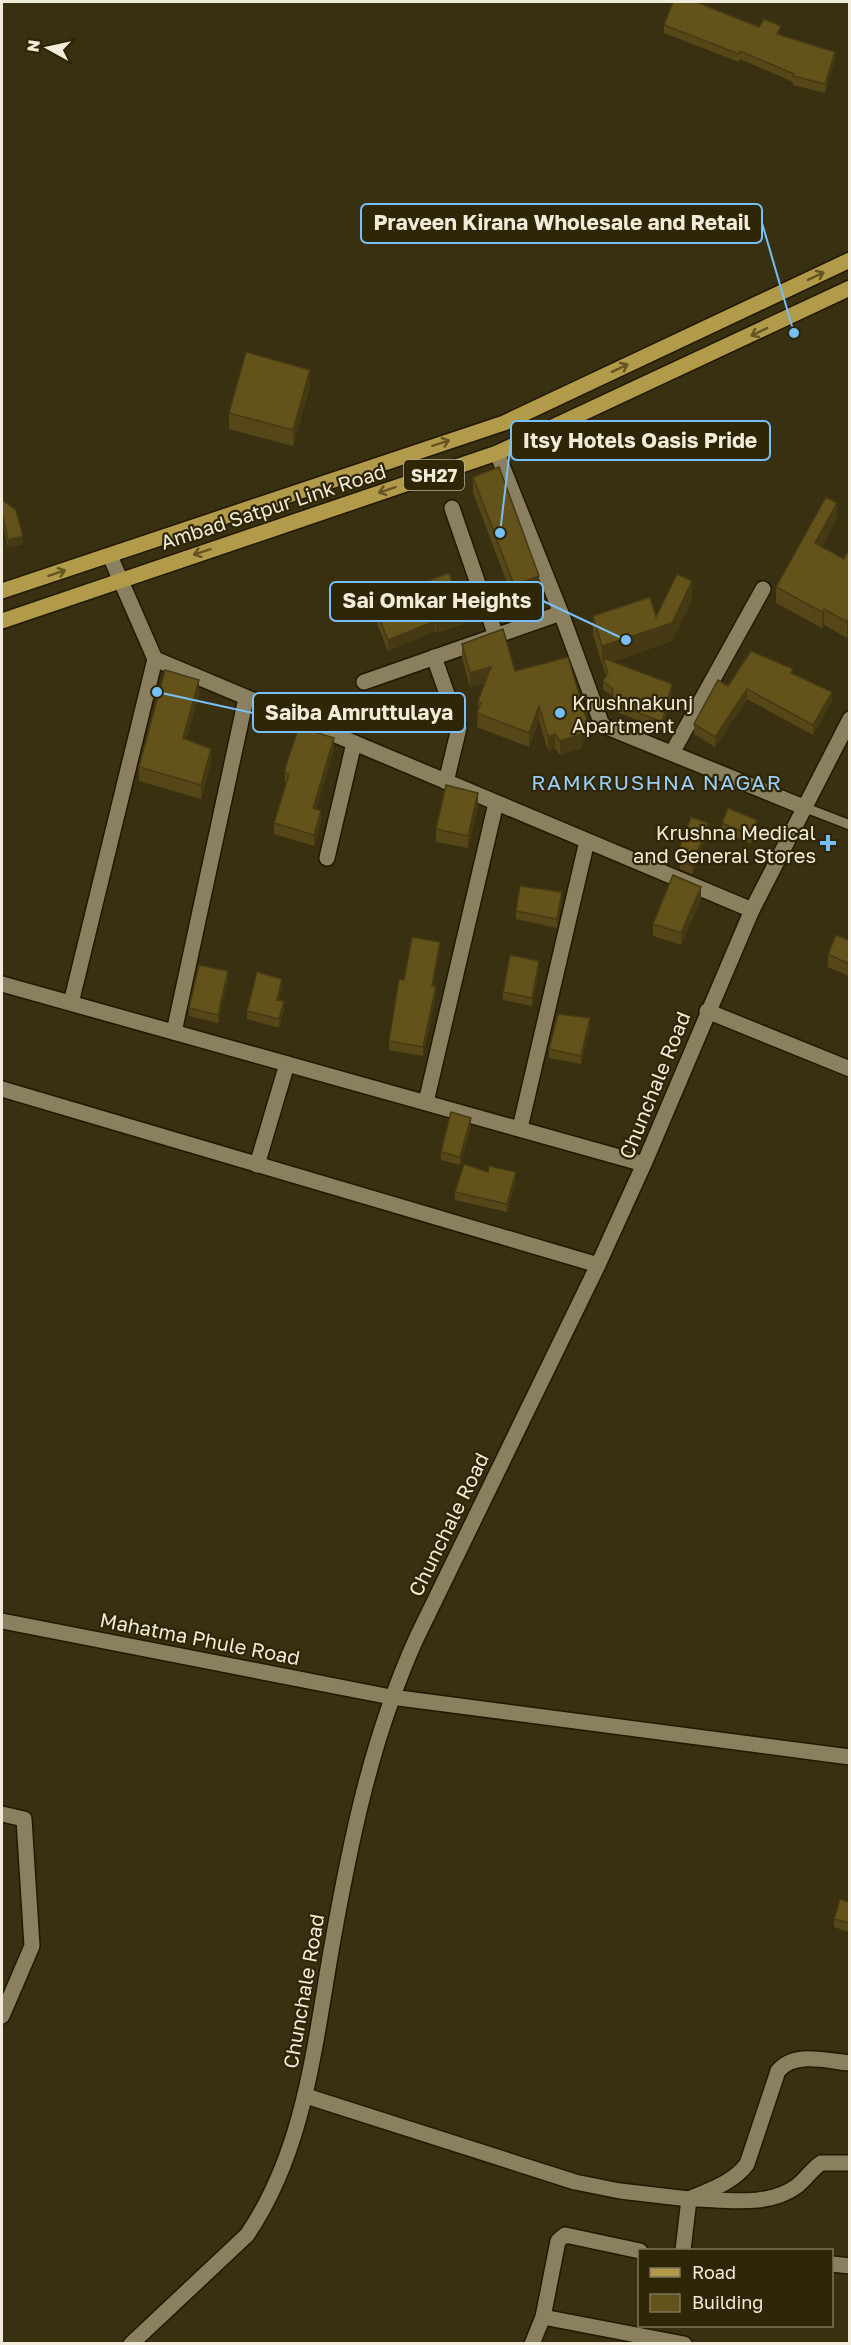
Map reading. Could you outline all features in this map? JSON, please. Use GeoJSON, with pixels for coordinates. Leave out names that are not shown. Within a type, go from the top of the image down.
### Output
{"type":"FeatureCollection","features":[{"type":"Feature","properties":{"kind":"main road","name":"Ambad Satpur Link Road"},"geometry":{"type":"LineString","coordinates":[[2,591],[504,423],[849,260]]}},
{"type":"Feature","properties":{"kind":"main road","name":"Ambad Satpur Link Road"},"geometry":{"type":"LineString","coordinates":[[2,621],[497,453],[849,288]]}},
{"type":"Feature","properties":{"kind":"street"},"geometry":{"type":"LineString","coordinates":[[497,453],[561,613],[602,725],[806,808]]}},
{"type":"Feature","properties":{"kind":"street"},"geometry":{"type":"LineString","coordinates":[[452,508],[496,636]]}},
{"type":"Feature","properties":{"kind":"street"},"geometry":{"type":"LineString","coordinates":[[70,1004],[155,659],[110,556]]}},
{"type":"Feature","properties":{"kind":"street"},"geometry":{"type":"LineString","coordinates":[[672,753],[763,589]]}},
{"type":"Feature","properties":{"kind":"street"},"geometry":{"type":"LineString","coordinates":[[363,682],[561,613]]}},
{"type":"Feature","properties":{"kind":"street"},"geometry":{"type":"LineString","coordinates":[[434,657],[459,728],[446,782]]}},
{"type":"Feature","properties":{"kind":"street"},"geometry":{"type":"LineString","coordinates":[[155,659],[752,910]]}},
{"type":"Feature","properties":{"kind":"street"},"geometry":{"type":"LineString","coordinates":[[174,1032],[246,698]]}},
{"type":"Feature","properties":{"kind":"street","name":"Chunchale Road"},"geometry":{"type":"LineString","coordinates":[[131,2343],[247,2235],[260,2216],[283,2170],[306,2096],[351,1839],[371,1756],[391,1697],[417,1637],[598,1265],[644,1164],[707,1011],[752,910],[806,808],[849,719]]}},
{"type":"Feature","properties":{"kind":"street"},"geometry":{"type":"LineString","coordinates":[[327,858],[354,743]]}},
{"type":"Feature","properties":{"kind":"street"},"geometry":{"type":"LineString","coordinates":[[426,1102],[496,803]]}},
{"type":"Feature","properties":{"kind":"street"},"geometry":{"type":"LineString","coordinates":[[520,1128],[587,841]]}},
{"type":"Feature","properties":{"kind":"street"},"geometry":{"type":"LineString","coordinates":[[2,984],[644,1164]]}},
{"type":"Feature","properties":{"kind":"street"},"geometry":{"type":"LineString","coordinates":[[707,1011],[849,1069]]}},
{"type":"Feature","properties":{"kind":"street"},"geometry":{"type":"LineString","coordinates":[[257,1165],[287,1064]]}},
{"type":"Feature","properties":{"kind":"street"},"geometry":{"type":"LineString","coordinates":[[2,1089],[598,1265]]}},
{"type":"Feature","properties":{"kind":"street","name":"Mahatma Phule Road"},"geometry":{"type":"LineString","coordinates":[[2,1621],[391,1697],[849,1757]]}},
{"type":"Feature","properties":{"kind":"street"},"geometry":{"type":"LineString","coordinates":[[2,1814],[24,1819],[32,1946],[2,2016]]}},
{"type":"Feature","properties":{"kind":"street"},"geometry":{"type":"LineString","coordinates":[[689,2199],[740,2173],[747,2164],[778,2071],[784,2064],[800,2059],[849,2063]]}},
{"type":"Feature","properties":{"kind":"street"},"geometry":{"type":"LineString","coordinates":[[306,2096],[575,2182],[620,2191],[689,2199],[765,2199],[782,2195],[798,2185],[822,2163],[849,2163]]}},
{"type":"Feature","properties":{"kind":"street"},"geometry":{"type":"LineString","coordinates":[[683,2249],[689,2199]]}},
{"type":"Feature","properties":{"kind":"street"},"geometry":{"type":"LineString","coordinates":[[532,2343],[543,2317],[558,2241],[565,2235],[638,2251]]}},
{"type":"Feature","properties":{"kind":"street"},"geometry":{"type":"LineString","coordinates":[[833,2264],[849,2266]]}},
{"type":"Feature","properties":{"kind":"street"},"geometry":{"type":"LineString","coordinates":[[543,2317],[684,2343]]}},
{"type":"Feature","properties":{"kind":"lane"},"geometry":{"type":"LineString","coordinates":[[806,808],[849,825]]}},
{"type":"Feature","properties":{"kind":"building"},"geometry":{"type":"Polygon","coordinates":[[[673,2],[696,2],[759,27],[764,19],[781,26],[777,34],[835,52],[825,84],[793,76],[794,74],[740,51],[739,54],[664,25],[673,2]]]}},
{"type":"Feature","properties":{"kind":"building"},"geometry":{"type":"Polygon","coordinates":[[[246,352],[310,370],[293,430],[229,413],[246,352]]]}},
{"type":"Feature","properties":{"kind":"building"},"geometry":{"type":"Polygon","coordinates":[[[499,467],[539,576],[514,585],[473,477],[499,467]]]}},
{"type":"Feature","properties":{"kind":"building"},"geometry":{"type":"Polygon","coordinates":[[[826,497],[837,503],[815,543],[844,559],[849,549],[849,618],[847,622],[824,609],[822,612],[776,587],[826,497]]]}},
{"type":"Feature","properties":{"kind":"building"},"geometry":{"type":"Polygon","coordinates":[[[2,500],[16,510],[23,536],[8,540],[2,500]]]}},
{"type":"Feature","properties":{"kind":"building"},"geometry":{"type":"Polygon","coordinates":[[[449,573],[463,613],[436,623],[435,621],[388,640],[371,598],[401,585],[403,590],[449,573]]]}},
{"type":"Feature","properties":{"kind":"building"},"geometry":{"type":"Polygon","coordinates":[[[677,574],[692,581],[672,623],[602,646],[593,616],[650,597],[656,617],[677,574]]]}},
{"type":"Feature","properties":{"kind":"building"},"geometry":{"type":"Polygon","coordinates":[[[503,629],[515,671],[568,657],[588,724],[583,726],[582,734],[560,741],[555,734],[548,737],[539,706],[529,733],[477,713],[481,703],[478,701],[491,667],[470,673],[462,644],[503,629]]]}},
{"type":"Feature","properties":{"kind":"building"},"geometry":{"type":"Polygon","coordinates":[[[751,651],[793,669],[791,673],[832,692],[813,725],[747,689],[715,737],[694,724],[718,680],[728,686],[751,651]]]}},
{"type":"Feature","properties":{"kind":"building"},"geometry":{"type":"Polygon","coordinates":[[[603,658],[672,684],[662,722],[612,702],[613,689],[603,681],[608,673],[603,658]]]}},
{"type":"Feature","properties":{"kind":"building"},"geometry":{"type":"Polygon","coordinates":[[[165,670],[199,680],[183,738],[211,749],[201,785],[139,767],[165,670]]]}},
{"type":"Feature","properties":{"kind":"building"},"geometry":{"type":"Polygon","coordinates":[[[299,727],[334,738],[313,808],[321,811],[314,835],[274,823],[289,774],[285,773],[286,765],[299,727]]]}},
{"type":"Feature","properties":{"kind":"building"},"geometry":{"type":"Polygon","coordinates":[[[446,785],[478,793],[468,836],[436,829],[446,785]]]}},
{"type":"Feature","properties":{"kind":"building"},"geometry":{"type":"Polygon","coordinates":[[[728,808],[757,820],[751,835],[722,823],[728,808]]]}},
{"type":"Feature","properties":{"kind":"building"},"geometry":{"type":"Polygon","coordinates":[[[691,817],[708,823],[692,866],[680,861],[682,856],[677,854],[691,817]]]}},
{"type":"Feature","properties":{"kind":"building"},"geometry":{"type":"Polygon","coordinates":[[[673,875],[701,887],[681,933],[653,924],[673,875]]]}},
{"type":"Feature","properties":{"kind":"building"},"geometry":{"type":"Polygon","coordinates":[[[520,886],[562,892],[557,919],[516,911],[520,886]]]}},
{"type":"Feature","properties":{"kind":"building"},"geometry":{"type":"Polygon","coordinates":[[[836,935],[849,940],[849,964],[828,954],[836,935]]]}},
{"type":"Feature","properties":{"kind":"building"},"geometry":{"type":"Polygon","coordinates":[[[412,937],[440,942],[432,986],[436,986],[423,1047],[389,1041],[399,979],[404,980],[412,937]]]}},
{"type":"Feature","properties":{"kind":"building"},"geometry":{"type":"Polygon","coordinates":[[[510,955],[539,961],[532,998],[503,992],[510,955]]]}},
{"type":"Feature","properties":{"kind":"building"},"geometry":{"type":"Polygon","coordinates":[[[199,965],[228,971],[218,1015],[189,1008],[199,965]]]}},
{"type":"Feature","properties":{"kind":"building"},"geometry":{"type":"Polygon","coordinates":[[[257,972],[282,979],[277,1000],[284,1001],[279,1019],[247,1011],[257,972]]]}},
{"type":"Feature","properties":{"kind":"building"},"geometry":{"type":"Polygon","coordinates":[[[558,1014],[590,1018],[581,1056],[549,1049],[558,1014]]]}},
{"type":"Feature","properties":{"kind":"building"},"geometry":{"type":"Polygon","coordinates":[[[451,1112],[471,1118],[460,1157],[441,1152],[451,1112]]]}},
{"type":"Feature","properties":{"kind":"building"},"geometry":{"type":"Polygon","coordinates":[[[464,1164],[488,1172],[489,1166],[516,1172],[507,1204],[455,1192],[464,1164]]]}},
{"type":"Feature","properties":{"kind":"building"},"geometry":{"type":"Polygon","coordinates":[[[840,1899],[849,1902],[849,1923],[834,1919],[840,1899]]]}},
{"type":"Feature","properties":{"kind":"place","name":"Praveen Kirana Wholesale and Retail"},"geometry":{"type":"Point","coordinates":[794,333]}},
{"type":"Feature","properties":{"kind":"place","name":"Itsy Hotels Oasis Pride"},"geometry":{"type":"Point","coordinates":[500,533]}},
{"type":"Feature","properties":{"kind":"place","name":"Sai Omkar Heights"},"geometry":{"type":"Point","coordinates":[626,640]}},
{"type":"Feature","properties":{"kind":"place","name":"Saiba Amruttulaya"},"geometry":{"type":"Point","coordinates":[157,692]}},
{"type":"Feature","properties":{"kind":"place","name":"Krushnakunj Apartment"},"geometry":{"type":"Point","coordinates":[560,713]}},
{"type":"Feature","properties":{"kind":"place","name":"Krushna Medical and General Stores"},"geometry":{"type":"Point","coordinates":[828,843]}},
{"type":"Feature","properties":{"kind":"district","name":"RAMKRUSHNA NAGAR"},"geometry":{"type":"Point","coordinates":[657,782]}}]}
